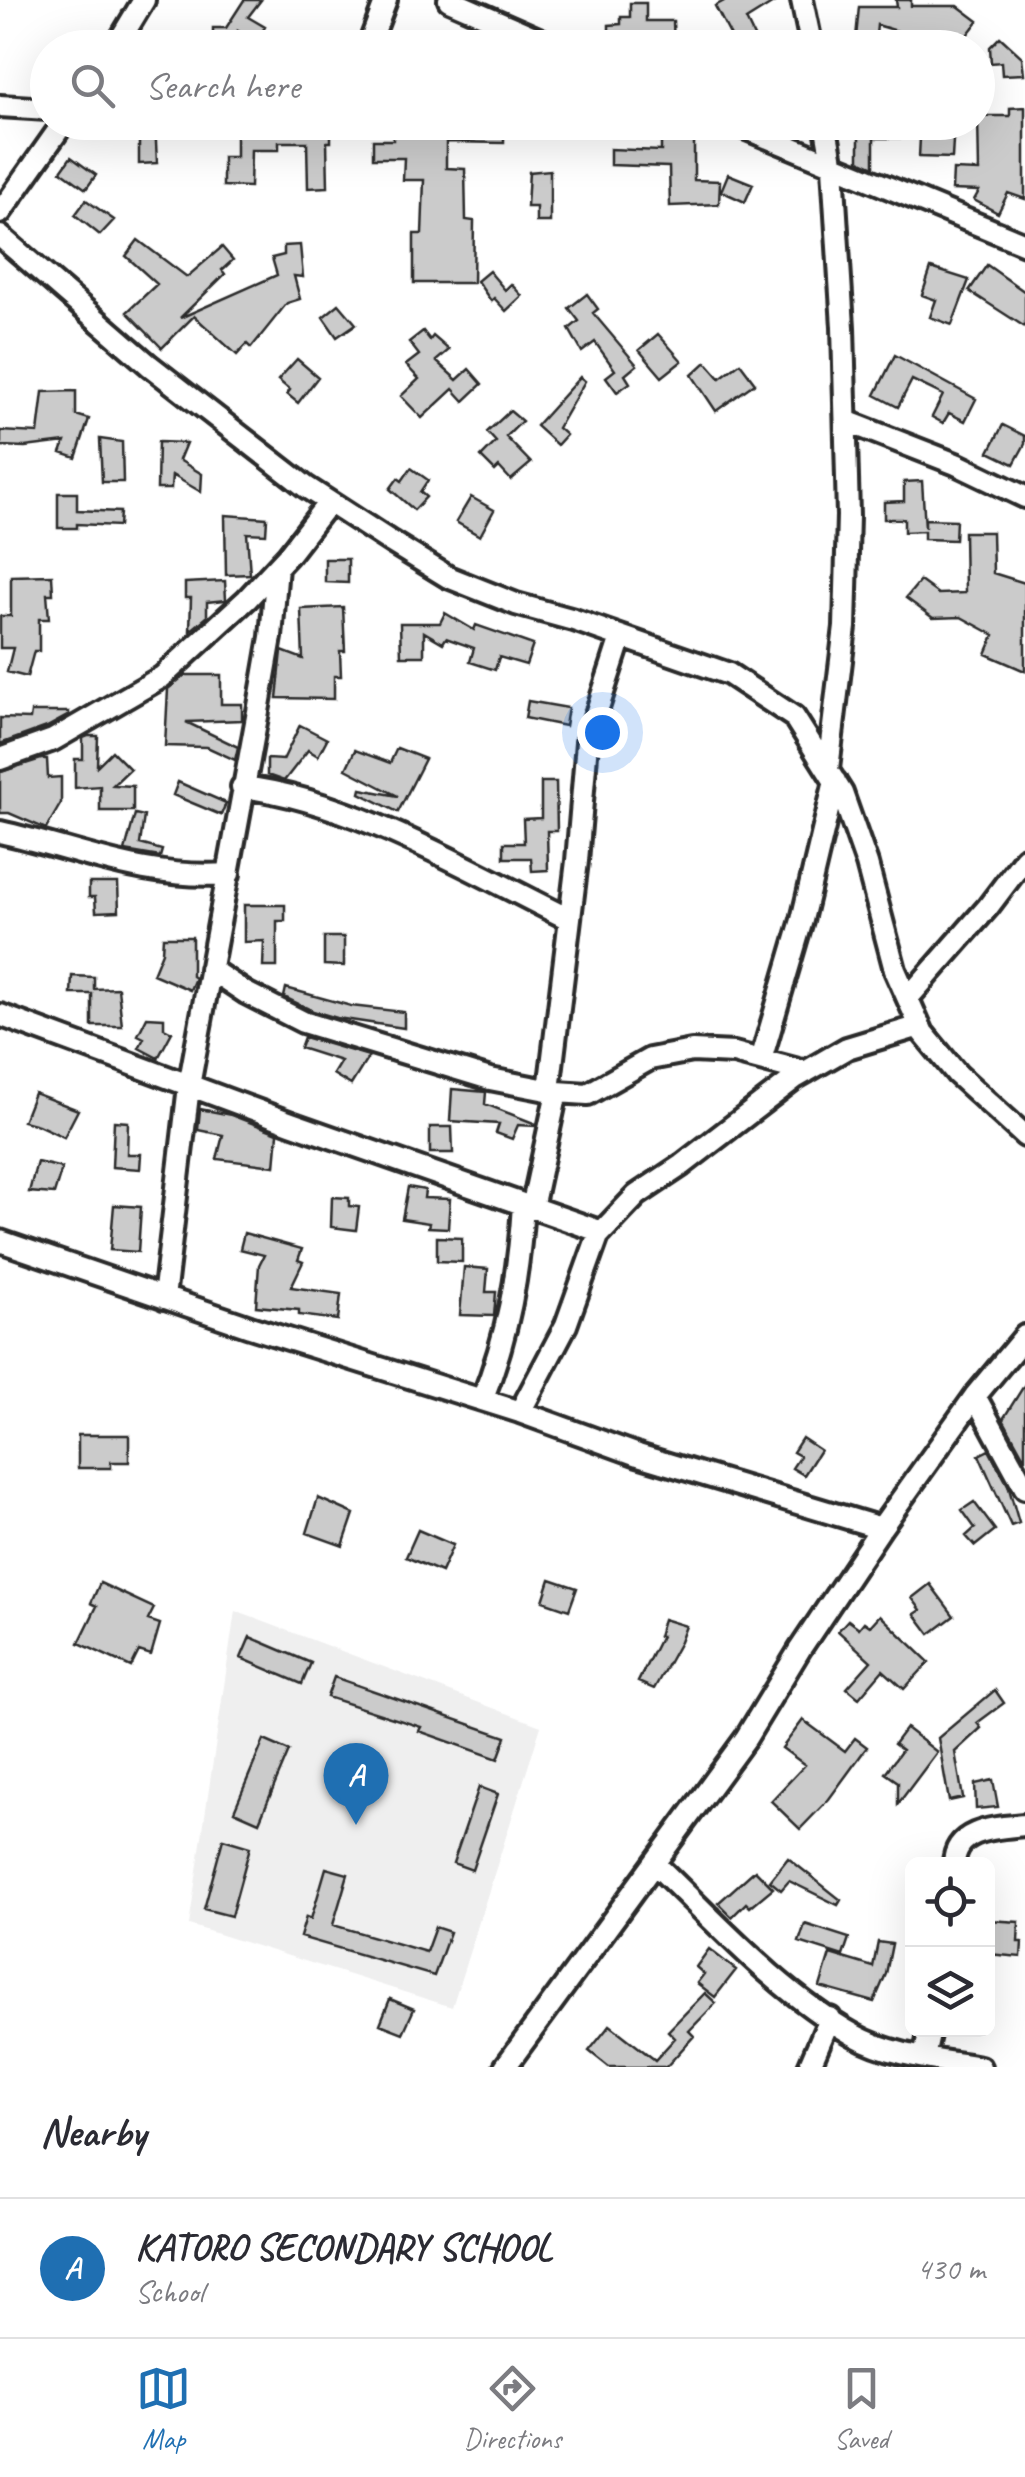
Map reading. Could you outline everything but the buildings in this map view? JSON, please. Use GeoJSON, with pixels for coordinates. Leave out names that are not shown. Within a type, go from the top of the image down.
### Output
{"type":"FeatureCollection","features":[{"type":"Feature","properties":{"kind":"street"},"geometry":{"type":"LineString","coordinates":[[125,30],[144,0]]}},
{"type":"Feature","properties":{"kind":"street"},"geometry":{"type":"LineString","coordinates":[[375,30],[386,0]]}},
{"type":"Feature","properties":{"kind":"street"},"geometry":{"type":"LineString","coordinates":[[449,0],[518,30]]}},
{"type":"Feature","properties":{"kind":"street"},"geometry":{"type":"LineString","coordinates":[[802,0],[808,30]]}},
{"type":"Feature","properties":{"kind":"street"},"geometry":{"type":"LineString","coordinates":[[0,106],[30,108]]}},
{"type":"Feature","properties":{"kind":"street"},"geometry":{"type":"LineString","coordinates":[[2,208],[51,140]]}},
{"type":"Feature","properties":{"kind":"street"},"geometry":{"type":"LineString","coordinates":[[772,140],[1025,244]]}},
{"type":"Feature","properties":{"kind":"street"},"geometry":{"type":"LineString","coordinates":[[761,1060],[802,920],[831,775],[845,627],[846,421],[834,167],[829,140]]}},
{"type":"Feature","properties":{"kind":"street"},"geometry":{"type":"LineString","coordinates":[[0,236],[149,365],[330,502],[448,576],[516,604],[729,674],[794,718],[831,775],[867,864],[895,970],[920,1026],[957,1074],[1025,1136]]}},
{"type":"Feature","properties":{"kind":"street"},"geometry":{"type":"LineString","coordinates":[[846,421],[956,464],[1025,497]]}},
{"type":"Feature","properties":{"kind":"street"},"geometry":{"type":"LineString","coordinates":[[0,758],[54,740],[162,677],[277,567],[330,502]]}},
{"type":"Feature","properties":{"kind":"street"},"geometry":{"type":"LineString","coordinates":[[164,1298],[189,1086],[271,637],[277,567]]}},
{"type":"Feature","properties":{"kind":"street"},"geometry":{"type":"LineString","coordinates":[[482,1400],[510,1321],[527,1206],[553,1091],[587,742],[621,637]]}},
{"type":"Feature","properties":{"kind":"street"},"geometry":{"type":"LineString","coordinates":[[242,786],[304,797],[361,818],[569,919]]}},
{"type":"Feature","properties":{"kind":"street"},"geometry":{"type":"LineString","coordinates":[[0,832],[158,874],[229,874]]}},
{"type":"Feature","properties":{"kind":"street"},"geometry":{"type":"LineString","coordinates":[[908,998],[988,907],[1025,858]]}},
{"type":"Feature","properties":{"kind":"street"},"geometry":{"type":"LineString","coordinates":[[210,969],[302,1022],[490,1079],[553,1091],[588,1094],[650,1059],[692,1052],[734,1052],[806,1072]]}},
{"type":"Feature","properties":{"kind":"street"},"geometry":{"type":"LineString","coordinates":[[0,1015],[602,1232]]}},
{"type":"Feature","properties":{"kind":"street"},"geometry":{"type":"LineString","coordinates":[[520,1412],[566,1325],[602,1232],[637,1195],[806,1072],[847,1048],[920,1026]]}},
{"type":"Feature","properties":{"kind":"street"},"geometry":{"type":"LineString","coordinates":[[0,1241],[520,1412],[638,1455],[881,1528]]}},
{"type":"Feature","properties":{"kind":"street"},"geometry":{"type":"LineString","coordinates":[[505,2067],[746,1738],[881,1528],[975,1396],[1025,1336]]}},
{"type":"Feature","properties":{"kind":"street"},"geometry":{"type":"LineString","coordinates":[[975,1396],[1025,1488]]}},
{"type":"Feature","properties":{"kind":"street"},"geometry":{"type":"LineString","coordinates":[[955,1857],[964,1838],[984,1831],[1025,1826]]}},
{"type":"Feature","properties":{"kind":"street"},"geometry":{"type":"LineString","coordinates":[[655,1864],[775,1978],[855,2036],[924,2057],[980,2067]]}},
{"type":"Feature","properties":{"kind":"street"},"geometry":{"type":"LineString","coordinates":[[808,2067],[830,2018]]}},
{"type":"Feature","properties":{"kind":"street"},"geometry":{"type":"LineString","coordinates":[[924,2057],[928,2037]]}},
{"type":"Feature","properties":{"kind":"shaded area"},"geometry":{"type":"Polygon","coordinates":[[[235,1611],[541,1726],[452,2007],[189,1925],[235,1611]]]}},
{"type":"Feature","properties":{"kind":"place","name":"KATORO SECONDARY SCHOOL"},"geometry":{"type":"Point","coordinates":[356,1825]}}]}
